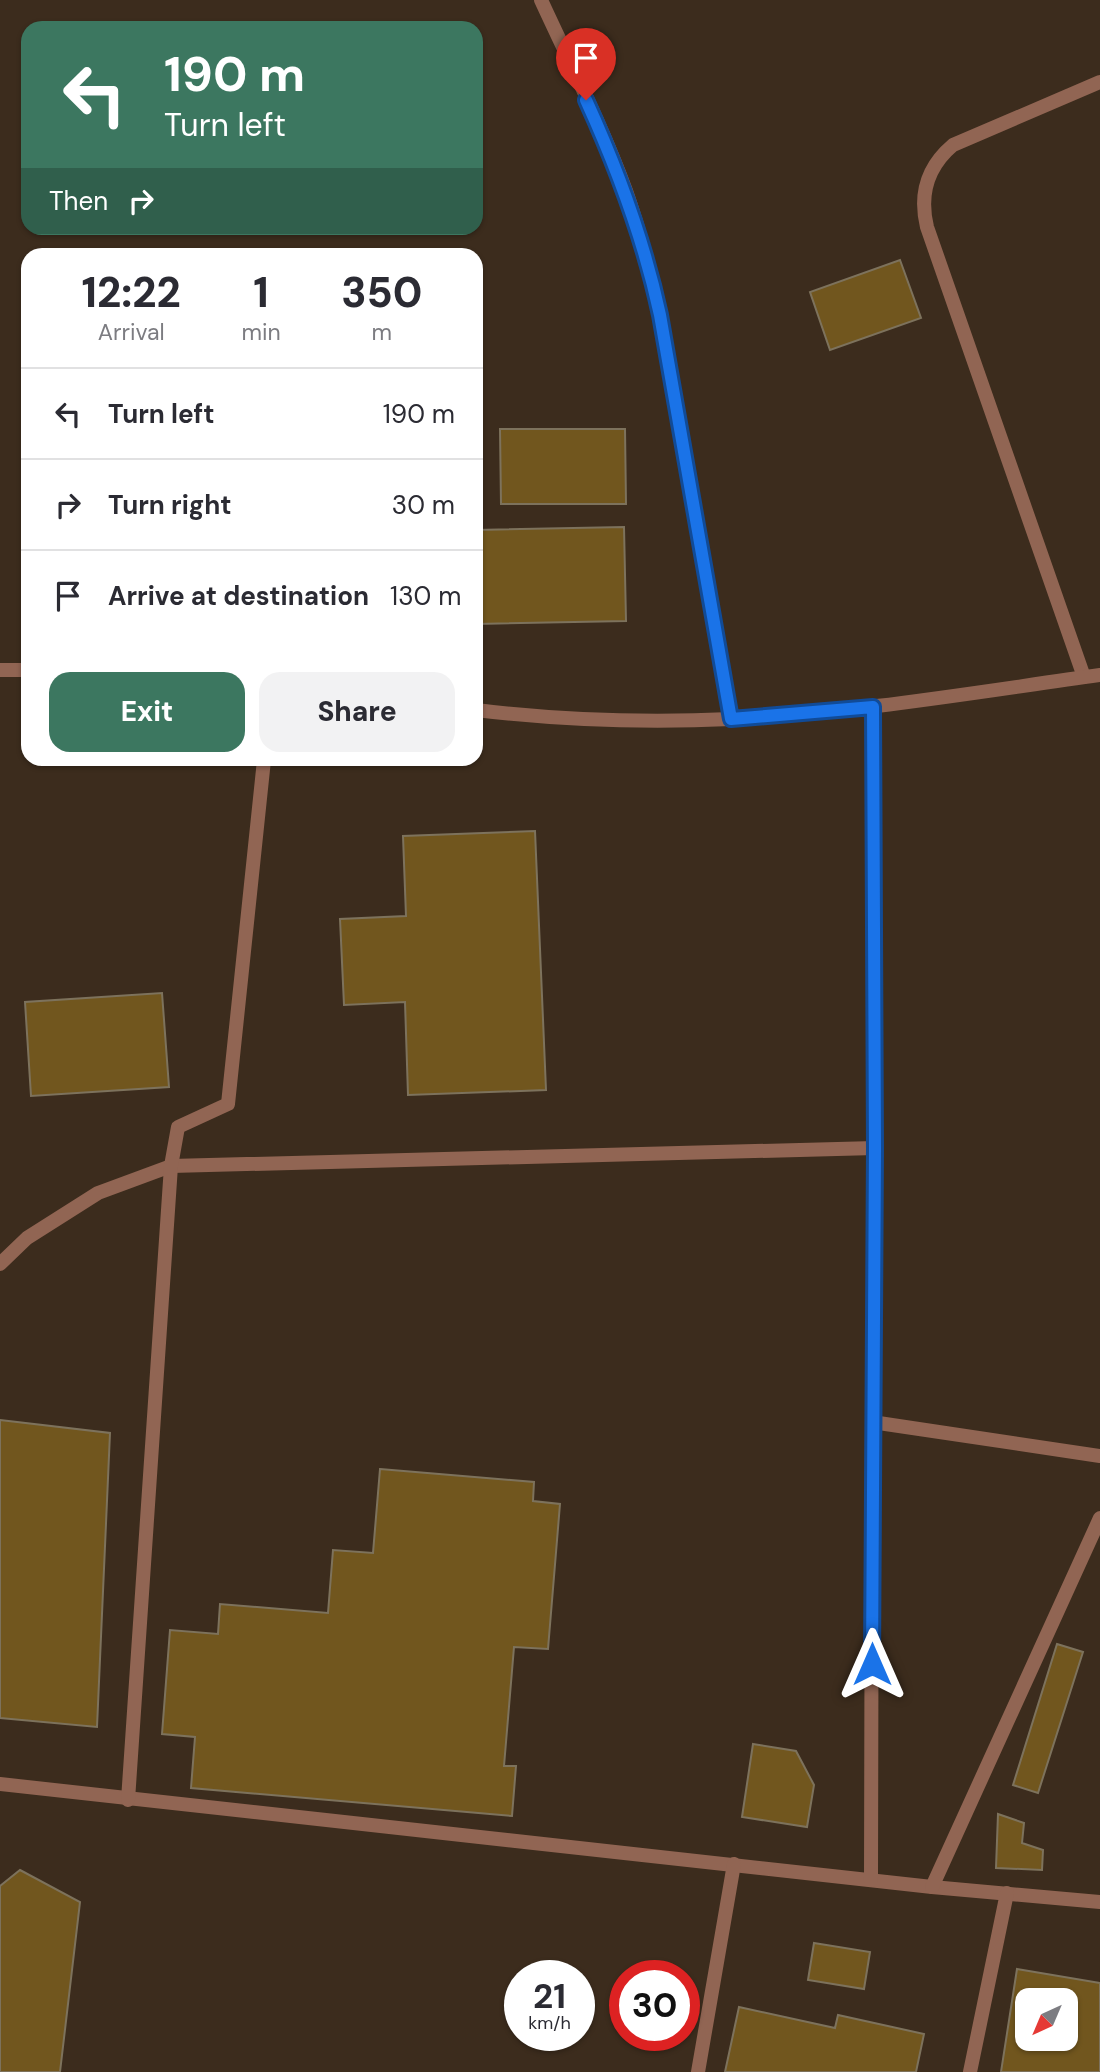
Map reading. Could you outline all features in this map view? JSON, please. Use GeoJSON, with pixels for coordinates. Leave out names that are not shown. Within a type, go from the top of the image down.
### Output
{"type":"FeatureCollection","features":[{"type":"Feature","properties":{"kind":"street"},"geometry":{"type":"LineString","coordinates":[[541,0],[609,150],[651,273],[663,328],[731,719]]}},
{"type":"Feature","properties":{"kind":"street"},"geometry":{"type":"LineString","coordinates":[[1084,677],[927,227],[923,199],[932,169],[940,156],[953,145],[1100,82]]}},
{"type":"Feature","properties":{"kind":"street"},"geometry":{"type":"LineString","coordinates":[[0,670],[21,670]]}},
{"type":"Feature","properties":{"kind":"street"},"geometry":{"type":"LineString","coordinates":[[483,710],[622,720],[731,719],[873,707],[1100,675]]}},
{"type":"Feature","properties":{"kind":"street"},"geometry":{"type":"LineString","coordinates":[[872,1880],[875,1148],[873,707]]}},
{"type":"Feature","properties":{"kind":"street"},"geometry":{"type":"LineString","coordinates":[[128,1800],[171,1166],[178,1127],[228,1104],[263,766]]}},
{"type":"Feature","properties":{"kind":"street"},"geometry":{"type":"LineString","coordinates":[[0,1264],[27,1238],[98,1193],[171,1166],[875,1148]]}},
{"type":"Feature","properties":{"kind":"street"},"geometry":{"type":"LineString","coordinates":[[873,1422],[1100,1456]]}},
{"type":"Feature","properties":{"kind":"street"},"geometry":{"type":"LineString","coordinates":[[932,1887],[1100,1518]]}},
{"type":"Feature","properties":{"kind":"street"},"geometry":{"type":"LineString","coordinates":[[0,1784],[932,1887],[1100,1902]]}},
{"type":"Feature","properties":{"kind":"street"},"geometry":{"type":"LineString","coordinates":[[698,2072],[734,1864]]}},
{"type":"Feature","properties":{"kind":"street"},"geometry":{"type":"LineString","coordinates":[[970,2072],[1007,1893]]}},
{"type":"Feature","properties":{"kind":"building"},"geometry":{"type":"Polygon","coordinates":[[[900,260],[921,318],[830,350],[810,292],[900,260]]]}},
{"type":"Feature","properties":{"kind":"building"},"geometry":{"type":"Polygon","coordinates":[[[500,429],[625,429],[626,504],[501,504],[500,429]]]}},
{"type":"Feature","properties":{"kind":"building"},"geometry":{"type":"Polygon","coordinates":[[[624,527],[626,621],[483,624],[483,530],[624,527]]]}},
{"type":"Feature","properties":{"kind":"building"},"geometry":{"type":"Polygon","coordinates":[[[535,831],[546,1090],[408,1095],[405,1002],[344,1005],[340,919],[406,916],[403,836],[535,831]]]}},
{"type":"Feature","properties":{"kind":"building"},"geometry":{"type":"Polygon","coordinates":[[[162,993],[169,1087],[31,1096],[25,1002],[162,993]]]}},
{"type":"Feature","properties":{"kind":"building"},"geometry":{"type":"Polygon","coordinates":[[[0,1420],[110,1433],[97,1727],[0,1718],[0,1420]]]}},
{"type":"Feature","properties":{"kind":"building"},"geometry":{"type":"Polygon","coordinates":[[[380,1469],[534,1482],[533,1501],[560,1504],[548,1649],[514,1647],[504,1766],[516,1766],[512,1816],[191,1788],[195,1737],[162,1734],[170,1630],[218,1634],[220,1604],[328,1613],[333,1550],[373,1553],[380,1469]]]}},
{"type":"Feature","properties":{"kind":"building"},"geometry":{"type":"Polygon","coordinates":[[[1057,1644],[1083,1652],[1038,1793],[1013,1785],[1057,1644]]]}},
{"type":"Feature","properties":{"kind":"building"},"geometry":{"type":"Polygon","coordinates":[[[753,1744],[796,1751],[814,1785],[807,1827],[742,1817],[753,1744]]]}},
{"type":"Feature","properties":{"kind":"building"},"geometry":{"type":"Polygon","coordinates":[[[998,1814],[1024,1823],[1022,1843],[1043,1850],[1042,1870],[996,1868],[998,1814]]]}},
{"type":"Feature","properties":{"kind":"building"},"geometry":{"type":"Polygon","coordinates":[[[20,1870],[80,1902],[60,2072],[0,2072],[0,1886],[20,1870]]]}},
{"type":"Feature","properties":{"kind":"building"},"geometry":{"type":"Polygon","coordinates":[[[814,1943],[870,1952],[864,1989],[808,1980],[814,1943]]]}},
{"type":"Feature","properties":{"kind":"building"},"geometry":{"type":"Polygon","coordinates":[[[1017,1969],[1100,1983],[1100,2072],[1001,2072],[1017,1969]]]}},
{"type":"Feature","properties":{"kind":"building"},"geometry":{"type":"Polygon","coordinates":[[[739,2007],[835,2028],[838,2015],[924,2034],[916,2072],[725,2072],[739,2007]]]}},
{"type":"Feature","properties":{"kind":"route"},"geometry":{"type":"LineString","coordinates":[[586,100],[625,190],[651,273],[731,719],[873,707],[875,1148],[872,1664]]}}]}
